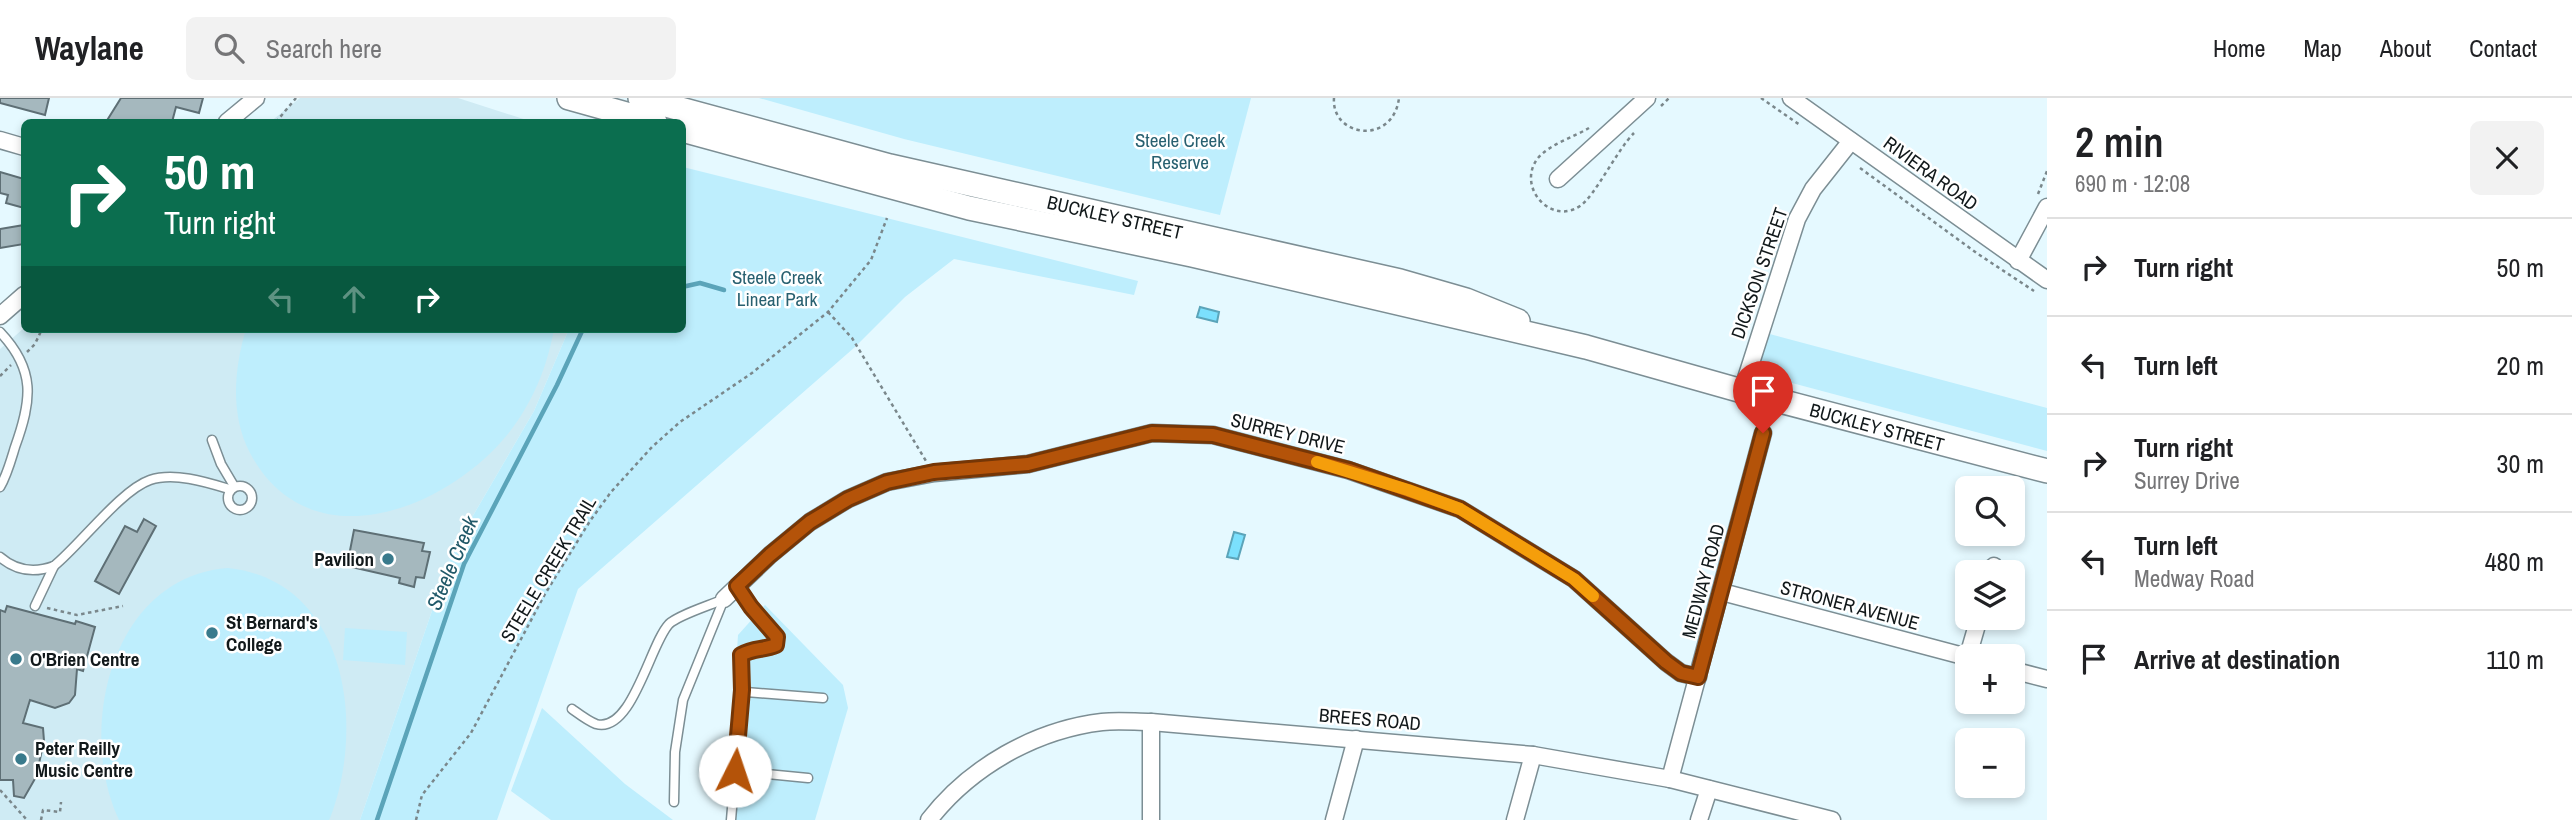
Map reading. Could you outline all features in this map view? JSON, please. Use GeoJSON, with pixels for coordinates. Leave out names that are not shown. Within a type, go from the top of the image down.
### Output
{"type":"FeatureCollection","features":[{"type":"Feature","properties":{"kind":"main road"},"geometry":{"type":"LineString","coordinates":[[569,98],[644,119]]}},
{"type":"Feature","properties":{"kind":"main road","name":"BUCKLEY STREET"},"geometry":{"type":"LineString","coordinates":[[640,98],[890,166],[1400,281],[1466,300],[1586,347]]}},
{"type":"Feature","properties":{"kind":"main road","name":"BUCKLEY STREET"},"geometry":{"type":"LineString","coordinates":[[686,131],[969,208],[1192,255],[1586,347],[2047,471]]}},
{"type":"Feature","properties":{"kind":"street"},"geometry":{"type":"LineString","coordinates":[[232,119],[256,98]]}},
{"type":"Feature","properties":{"kind":"street"},"geometry":{"type":"LineString","coordinates":[[1558,179],[1647,98]]}},
{"type":"Feature","properties":{"kind":"street","name":"RIVIERA ROAD"},"geometry":{"type":"LineString","coordinates":[[1791,98],[1846,147],[2018,261],[2042,286]]}},
{"type":"Feature","properties":{"kind":"street"},"geometry":{"type":"LineString","coordinates":[[0,140],[21,146]]}},
{"type":"Feature","properties":{"kind":"street","name":"DICKSON STREET"},"geometry":{"type":"LineString","coordinates":[[1742,391],[1797,219],[1813,189],[1846,147]]}},
{"type":"Feature","properties":{"kind":"street"},"geometry":{"type":"LineString","coordinates":[[2018,261],[2047,207]]}},
{"type":"Feature","properties":{"kind":"street"},"geometry":{"type":"LineString","coordinates":[[0,316],[21,298]]}},
{"type":"Feature","properties":{"kind":"street","name":"SURREY DRIVE"},"geometry":{"type":"LineString","coordinates":[[724,599],[810,522],[848,499],[887,482],[934,472],[1028,464],[1152,433],[1213,435],[1349,470],[1460,509],[1574,579],[1666,662],[1681,673],[1698,677]]}},
{"type":"Feature","properties":{"kind":"street","name":"MEDWAY ROAD"},"geometry":{"type":"LineString","coordinates":[[1670,779],[1763,433]]}},
{"type":"Feature","properties":{"kind":"street","name":"STRONER AVENUE"},"geometry":{"type":"LineString","coordinates":[[1722,592],[1955,654]]}},
{"type":"Feature","properties":{"kind":"street"},"geometry":{"type":"LineString","coordinates":[[2025,673],[2047,679]]}},
{"type":"Feature","properties":{"kind":"street","name":"BREES ROAD"},"geometry":{"type":"LineString","coordinates":[[929,820],[962,785],[993,761],[1028,743],[1103,722],[1151,722],[1533,755],[1670,779],[1832,820]]}},
{"type":"Feature","properties":{"kind":"street"},"geometry":{"type":"LineString","coordinates":[[1151,722],[1151,820]]}},
{"type":"Feature","properties":{"kind":"street"},"geometry":{"type":"LineString","coordinates":[[1334,820],[1356,739]]}},
{"type":"Feature","properties":{"kind":"street"},"geometry":{"type":"LineString","coordinates":[[1515,820],[1533,755]]}},
{"type":"Feature","properties":{"kind":"street"},"geometry":{"type":"LineString","coordinates":[[1699,820],[1709,789]]}},
{"type":"Feature","properties":{"kind":"lane"},"geometry":{"type":"LineString","coordinates":[[0,332],[20,358],[29,382],[29,397],[22,428],[0,487]]}},
{"type":"Feature","properties":{"kind":"lane"},"geometry":{"type":"LineString","coordinates":[[212,440],[232,487]]}},
{"type":"Feature","properties":{"kind":"lane"},"geometry":{"type":"LineString","coordinates":[[35,606],[54,566],[129,493],[149,480],[177,477],[206,484],[246,488],[250,493],[251,504],[245,510],[239,510],[206,484]]}},
{"type":"Feature","properties":{"kind":"lane"},"geometry":{"type":"LineString","coordinates":[[228,500],[227,494],[232,487]]}},
{"type":"Feature","properties":{"kind":"lane"},"geometry":{"type":"LineString","coordinates":[[0,557],[12,565],[29,570],[38,571],[54,566]]}},
{"type":"Feature","properties":{"kind":"lane"},"geometry":{"type":"LineString","coordinates":[[731,820],[742,690],[741,655],[750,649],[776,645],[777,637],[737,586]]}},
{"type":"Feature","properties":{"kind":"lane"},"geometry":{"type":"LineString","coordinates":[[572,709],[596,723],[608,724],[618,718],[630,704],[670,622],[724,599]]}},
{"type":"Feature","properties":{"kind":"lane"},"geometry":{"type":"LineString","coordinates":[[674,802],[675,752],[682,700],[724,599]]}},
{"type":"Feature","properties":{"kind":"lane"},"geometry":{"type":"LineString","coordinates":[[742,690],[823,698]]}},
{"type":"Feature","properties":{"kind":"lane"},"geometry":{"type":"LineString","coordinates":[[735,771],[808,778]]}},
{"type":"Feature","properties":{"kind":"path"},"geometry":{"type":"LineString","coordinates":[[278,119],[296,98]]}},
{"type":"Feature","properties":{"kind":"path"},"geometry":{"type":"LineString","coordinates":[[1334,98],[1337,114],[1345,124],[1355,130],[1368,131],[1380,128],[1392,120],[1399,98]]}},
{"type":"Feature","properties":{"kind":"path"},"geometry":{"type":"LineString","coordinates":[[1761,98],[1805,129]]}},
{"type":"Feature","properties":{"kind":"path"},"geometry":{"type":"LineString","coordinates":[[1846,147],[1978,254],[2042,286]]}},
{"type":"Feature","properties":{"kind":"path","name":"STEELE CREEK TRAIL"},"geometry":{"type":"LineString","coordinates":[[416,820],[422,795],[471,733],[545,594],[611,492],[652,447],[680,422],[752,373],[828,312],[871,261],[887,218]]}},
{"type":"Feature","properties":{"kind":"path"},"geometry":{"type":"LineString","coordinates":[[828,312],[852,338],[934,472]]}},
{"type":"Feature","properties":{"kind":"path"},"geometry":{"type":"LineString","coordinates":[[35,606],[77,615],[122,606]]}},
{"type":"Feature","properties":{"kind":"path"},"geometry":{"type":"LineString","coordinates":[[0,790],[27,820]]}},
{"type":"Feature","properties":{"kind":"path"},"geometry":{"type":"LineString","coordinates":[[41,820],[43,810],[60,812],[61,802]]}},
{"type":"Feature","properties":{"kind":"shaded area"},"geometry":{"type":"Polygon","coordinates":[[[300,98],[458,98],[524,119],[274,119],[300,98]]]}},
{"type":"Feature","properties":{"kind":"shaded area","name":"St Bernard's College"},"geometry":{"type":"Polygon","coordinates":[[[21,331],[21,333],[567,333],[534,411],[453,550],[360,820],[0,820],[0,349],[21,331]]]}},
{"type":"Feature","properties":{"kind":"green space","name":"Steele Creek Reserve"},"geometry":{"type":"Polygon","coordinates":[[[759,98],[1251,98],[1220,215],[904,139],[759,98]]]}},
{"type":"Feature","properties":{"kind":"green space","name":"Steele Creek Linear Park"},"geometry":{"type":"Polygon","coordinates":[[[686,168],[1138,281],[1134,295],[954,259],[905,297],[855,347],[578,589],[497,820],[360,820],[453,550],[534,411],[567,333],[686,333],[686,168]]]}},
{"type":"Feature","properties":{"kind":"green space"},"geometry":{"type":"Polygon","coordinates":[[[245,333],[553,333],[543,372],[531,398],[507,435],[481,462],[449,485],[414,503],[377,514],[340,516],[306,507],[275,487],[250,453],[239,423],[236,392],[245,333]]]}},
{"type":"Feature","properties":{"kind":"green space"},"geometry":{"type":"Polygon","coordinates":[[[1766,333],[2047,408],[2047,451],[1755,373],[1766,333]]]}},
{"type":"Feature","properties":{"kind":"green space"},"geometry":{"type":"Polygon","coordinates":[[[228,568],[268,579],[299,600],[322,629],[337,663],[345,702],[346,742],[341,781],[330,818],[119,820],[107,783],[101,744],[104,703],[114,663],[131,628],[156,598],[188,578],[228,568]]]}},
{"type":"Feature","properties":{"kind":"green space"},"geometry":{"type":"Polygon","coordinates":[[[765,605],[843,685],[848,708],[815,820],[727,820],[738,635],[765,605]]]}},
{"type":"Feature","properties":{"kind":"green space"},"geometry":{"type":"Polygon","coordinates":[[[345,628],[407,632],[405,665],[343,660],[345,628]]]}},
{"type":"Feature","properties":{"kind":"green space"},"geometry":{"type":"Polygon","coordinates":[[[542,708],[625,784],[673,820],[551,820],[511,791],[542,708]]]}},
{"type":"Feature","properties":{"kind":"water"},"geometry":{"type":"Polygon","coordinates":[[[1200,307],[1219,312],[1217,322],[1197,317],[1200,307]]]}},
{"type":"Feature","properties":{"kind":"water"},"geometry":{"type":"Polygon","coordinates":[[[1234,532],[1245,535],[1238,559],[1227,557],[1234,532]]]}},
{"type":"Feature","properties":{"kind":"building"},"geometry":{"type":"Polygon","coordinates":[[[0,98],[49,98],[45,115],[0,103],[0,98]]]}},
{"type":"Feature","properties":{"kind":"building"},"geometry":{"type":"Polygon","coordinates":[[[121,98],[203,98],[199,113],[176,107],[173,119],[108,119],[121,98]]]}},
{"type":"Feature","properties":{"kind":"building"},"geometry":{"type":"Polygon","coordinates":[[[0,172],[21,178],[21,207],[6,203],[8,195],[0,193],[0,172]]]}},
{"type":"Feature","properties":{"kind":"building"},"geometry":{"type":"Polygon","coordinates":[[[21,226],[21,244],[0,248],[0,229],[21,226]]]}},
{"type":"Feature","properties":{"kind":"building"},"geometry":{"type":"Polygon","coordinates":[[[144,519],[156,526],[119,594],[95,581],[125,526],[137,532],[144,519]]]}},
{"type":"Feature","properties":{"kind":"building","name":"Pavilion"},"geometry":{"type":"Polygon","coordinates":[[[354,530],[424,543],[422,551],[430,552],[424,578],[416,577],[414,587],[399,583],[400,578],[347,566],[354,530]]]}},
{"type":"Feature","properties":{"kind":"building"},"geometry":{"type":"Polygon","coordinates":[[[7,606],[95,627],[83,671],[77,669],[75,695],[69,703],[55,708],[30,700],[23,723],[43,728],[44,741],[36,777],[24,798],[14,796],[13,780],[0,780],[0,610],[5,612],[7,606]]]}},
{"type":"Feature","properties":{"kind":"waterway"},"geometry":{"type":"LineString","coordinates":[[686,286],[700,283],[724,290]]}},
{"type":"Feature","properties":{"kind":"waterway","name":"Steele Creek"},"geometry":{"type":"LineString","coordinates":[[377,820],[464,564],[581,333]]}},
{"type":"Feature","properties":{"kind":"slow traffic"},"geometry":{"type":"LineString","coordinates":[[1317,462],[1349,470],[1460,509],[1574,579],[1593,596]]}},
{"type":"Feature","properties":{"kind":"place","name":"Pavilion"},"geometry":{"type":"Point","coordinates":[388,559]}},
{"type":"Feature","properties":{"kind":"place","name":"St Bernard's College"},"geometry":{"type":"Point","coordinates":[212,633]}},
{"type":"Feature","properties":{"kind":"place","name":"O'Brien Centre"},"geometry":{"type":"Point","coordinates":[16,659]}},
{"type":"Feature","properties":{"kind":"place","name":"Peter Reilly Music Centre"},"geometry":{"type":"Point","coordinates":[21,759]}},
{"type":"Feature","properties":{"kind":"route"},"geometry":{"type":"LineString","coordinates":[[735,771],[742,690],[741,655],[750,649],[776,645],[777,637],[737,586],[810,522],[848,499],[887,482],[934,472],[1028,464],[1152,433],[1213,435],[1349,470],[1460,509],[1574,579],[1666,662],[1681,673],[1698,677],[1763,433]]}}]}
